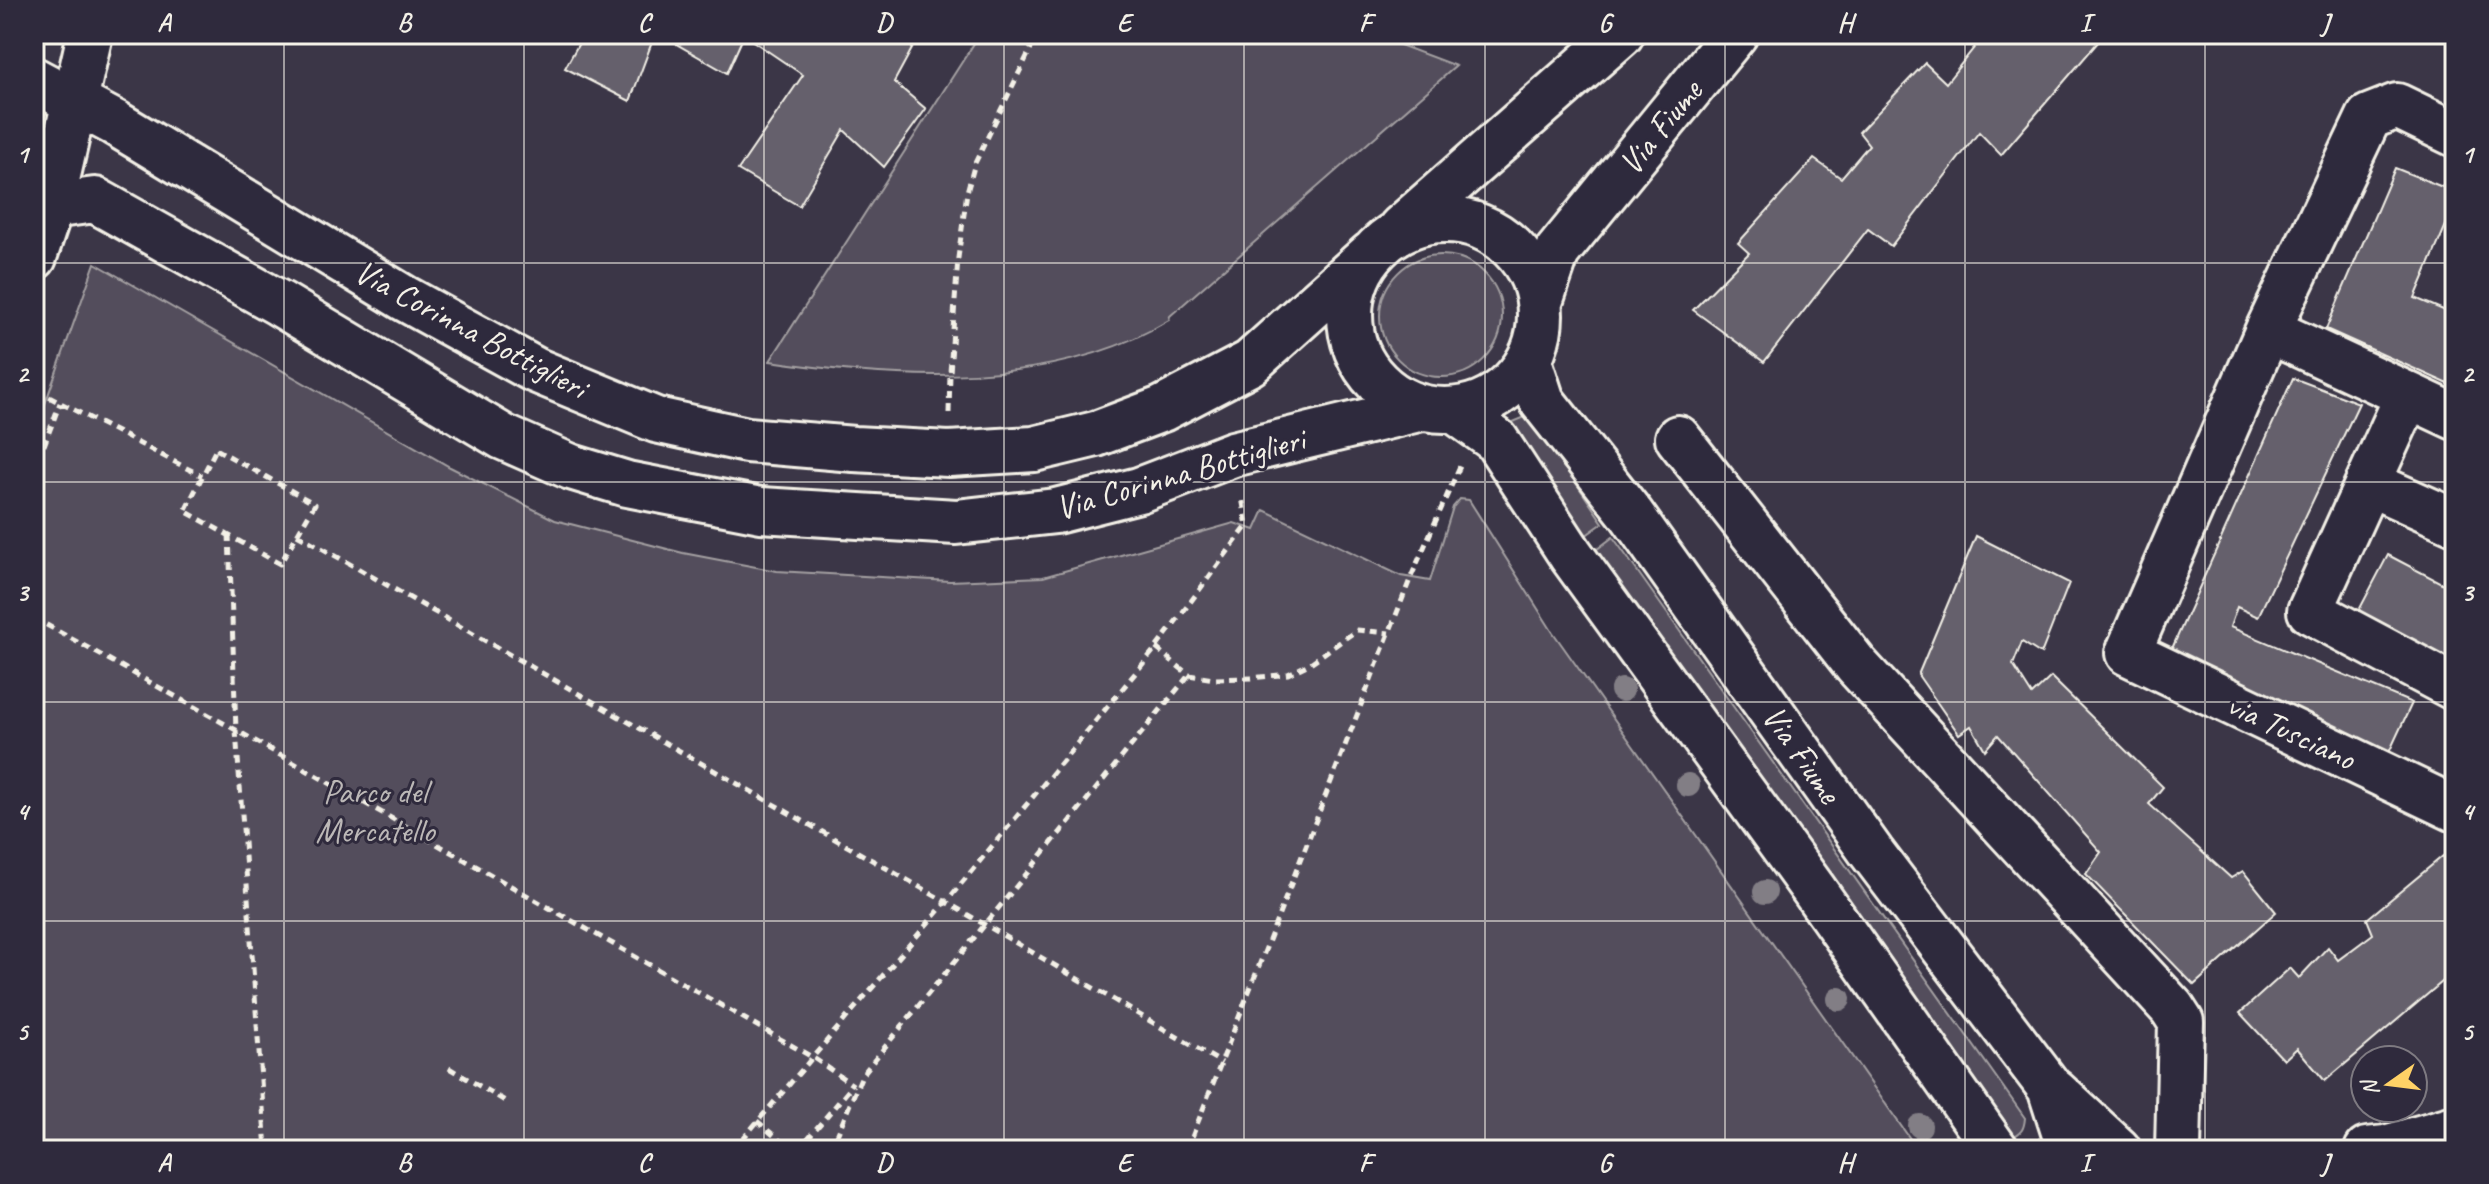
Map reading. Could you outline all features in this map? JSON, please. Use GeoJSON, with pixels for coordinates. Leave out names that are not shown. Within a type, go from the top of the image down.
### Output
{"type":"FeatureCollection","features":[{"type":"Feature","properties":{"kind":"street"},"geometry":{"type":"LineString","coordinates":[[34,257],[51,206],[90,34]]}},
{"type":"Feature","properties":{"kind":"street"},"geometry":{"type":"LineString","coordinates":[[1381,245],[1414,224],[1437,219],[1462,221],[1485,228],[1505,241],[1522,258],[1534,279],[1540,302],[1540,322],[1529,361],[1519,376],[1497,394],[1472,407],[1438,409],[1400,399],[1381,385],[1366,367],[1355,346],[1350,323],[1351,299],[1358,276],[1381,245],[1621,34]]}},
{"type":"Feature","properties":{"kind":"street","name":"Via Fiume"},"geometry":{"type":"LineString","coordinates":[[1540,302],[1557,252],[1735,34]]}},
{"type":"Feature","properties":{"kind":"street","name":"Via Corinna Bottiglieri"},"geometry":{"type":"LineString","coordinates":[[34,80],[115,123],[404,298],[535,370],[656,420],[747,440],[949,454],[1034,449],[1096,434],[1162,409],[1250,363],[1381,245]]}},
{"type":"Feature","properties":{"kind":"street"},"geometry":{"type":"LineString","coordinates":[[2455,134],[2397,106],[2369,117],[2268,330],[2455,417]]}},
{"type":"Feature","properties":{"kind":"street","name":"Via Corinna Bottiglieri"},"geometry":{"type":"LineString","coordinates":[[51,206],[95,200],[279,303],[503,437],[571,467],[627,484],[761,510],[956,522],[1056,511],[1139,490],[1233,454],[1438,409]]}},
{"type":"Feature","properties":{"kind":"street","name":"via Tusciano"},"geometry":{"type":"LineString","coordinates":[[2268,330],[2128,653],[2455,809]]}},
{"type":"Feature","properties":{"kind":"street","name":"Via Fiume"},"geometry":{"type":"LineString","coordinates":[[1529,361],[1542,401],[1631,514],[1872,853],[2050,1088],[2067,1141],[2066,1150]]}},
{"type":"Feature","properties":{"kind":"street"},"geometry":{"type":"LineString","coordinates":[[2408,395],[2310,611],[2455,688]]}},
{"type":"Feature","properties":{"kind":"street","name":"Via Fiume"},"geometry":{"type":"LineString","coordinates":[[1438,409],[1496,440],[1571,555],[1814,890],[1996,1150]]}},
{"type":"Feature","properties":{"kind":"street"},"geometry":{"type":"LineString","coordinates":[[1678,438],[1856,665],[2172,1008],[2181,1022],[2178,1150]]}},
{"type":"Feature","properties":{"kind":"street"},"geometry":{"type":"LineString","coordinates":[[2368,483],[2455,522]]}},
{"type":"Feature","properties":{"kind":"street"},"geometry":{"type":"LineString","coordinates":[[2050,1088],[2118,1150]]}},
{"type":"Feature","properties":{"kind":"street"},"geometry":{"type":"LineString","coordinates":[[2367,1150],[2386,1148],[2455,1128]]}},
{"type":"Feature","properties":{"kind":"path"},"geometry":{"type":"LineString","coordinates":[[949,454],[950,373],[958,258],[967,192],[975,163],[1038,34]]}},
{"type":"Feature","properties":{"kind":"path"},"geometry":{"type":"LineString","coordinates":[[49,397],[202,476]]}},
{"type":"Feature","properties":{"kind":"path"},"geometry":{"type":"LineString","coordinates":[[34,472],[60,403]]}},
{"type":"Feature","properties":{"kind":"path"},"geometry":{"type":"LineString","coordinates":[[1187,1150],[1389,633],[1461,464],[1496,440]]}},
{"type":"Feature","properties":{"kind":"path"},"geometry":{"type":"LineString","coordinates":[[216,449],[315,504],[280,564],[185,511],[202,476],[216,449]]}},
{"type":"Feature","properties":{"kind":"path"},"geometry":{"type":"LineString","coordinates":[[733,1150],[946,902],[1156,648],[1247,526],[1233,454]]}},
{"type":"Feature","properties":{"kind":"path"},"geometry":{"type":"LineString","coordinates":[[229,534],[236,730],[266,1150]]}},
{"type":"Feature","properties":{"kind":"path"},"geometry":{"type":"LineString","coordinates":[[297,534],[946,902],[1222,1063]]}},
{"type":"Feature","properties":{"kind":"path"},"geometry":{"type":"LineString","coordinates":[[34,618],[812,1057],[853,1085]]}},
{"type":"Feature","properties":{"kind":"path"},"geometry":{"type":"LineString","coordinates":[[1156,648],[1189,675],[1214,679],[1288,674],[1309,664],[1357,630],[1389,633]]}},
{"type":"Feature","properties":{"kind":"path"},"geometry":{"type":"LineString","coordinates":[[798,1150],[1189,675]]}},
{"type":"Feature","properties":{"kind":"path"},"geometry":{"type":"LineString","coordinates":[[449,1068],[505,1101]]}},
{"type":"Feature","properties":{"kind":"path"},"geometry":{"type":"LineString","coordinates":[[831,1150],[862,1075]]}},
{"type":"Feature","properties":{"kind":"path"},"geometry":{"type":"LineString","coordinates":[[757,1121],[791,1150]]}},
{"type":"Feature","properties":{"kind":"green space"},"geometry":{"type":"Polygon","coordinates":[[[980,34],[1371,34],[1456,66],[1169,320],[1124,343],[1076,359],[1026,369],[974,374],[870,372],[770,361],[980,34]]]}},
{"type":"Feature","properties":{"kind":"green space"},"geometry":{"type":"Polygon","coordinates":[[[1441,255],[1464,260],[1484,273],[1497,293],[1502,316],[1497,339],[1484,359],[1464,372],[1441,377],[1418,372],[1398,359],[1385,339],[1380,316],[1385,293],[1398,273],[1418,260],[1441,255]]]}},
{"type":"Feature","properties":{"kind":"green space","name":"Parco del Mercatello"},"geometry":{"type":"Polygon","coordinates":[[[95,263],[450,467],[555,520],[683,553],[777,571],[950,581],[1043,577],[1234,523],[1255,530],[1264,510],[1401,576],[1430,581],[1453,507],[1460,499],[1469,500],[1552,631],[1918,1150],[34,1150],[34,435],[95,263]]]}},
{"type":"Feature","properties":{"kind":"green space"},"geometry":{"type":"Polygon","coordinates":[[[1525,417],[1533,419],[1603,523],[1582,538],[1511,428],[1513,422],[1525,417]]]}},
{"type":"Feature","properties":{"kind":"green space"},"geometry":{"type":"Polygon","coordinates":[[[1613,537],[2025,1118],[2022,1130],[2016,1135],[2013,1137],[1592,553],[1613,537]]]}},
{"type":"Feature","properties":{"kind":"building"},"geometry":{"type":"Polygon","coordinates":[[[584,34],[655,34],[630,101],[565,68],[584,34]]]}},
{"type":"Feature","properties":{"kind":"building"},"geometry":{"type":"Polygon","coordinates":[[[659,34],[920,34],[894,82],[926,109],[884,167],[844,130],[799,206],[738,170],[803,75],[744,35],[727,73],[659,34]]]}},
{"type":"Feature","properties":{"kind":"building"},"geometry":{"type":"Polygon","coordinates":[[[1985,34],[2105,34],[2001,155],[1979,132],[1891,246],[1868,229],[1764,362],[1693,310],[1749,253],[1738,243],[1814,159],[1841,178],[1869,145],[1859,132],[1925,63],[1946,83],[1985,34]]]}},
{"type":"Feature","properties":{"kind":"building"},"geometry":{"type":"Polygon","coordinates":[[[2395,168],[2455,192],[2455,204],[2415,298],[2455,315],[2455,387],[2326,329],[2395,168]]]}},
{"type":"Feature","properties":{"kind":"building"},"geometry":{"type":"Polygon","coordinates":[[[2293,378],[2359,403],[2258,617],[2237,607],[2230,627],[2412,703],[2386,759],[2166,662],[2293,378]]]}},
{"type":"Feature","properties":{"kind":"building"},"geometry":{"type":"Polygon","coordinates":[[[1976,536],[2069,583],[2041,654],[2022,642],[2013,665],[2032,695],[2051,677],[2163,787],[2149,804],[2231,878],[2243,871],[2276,912],[2194,985],[2086,874],[2101,852],[1998,735],[1985,750],[1971,726],[1959,734],[1918,675],[1976,536]]]}},
{"type":"Feature","properties":{"kind":"building"},"geometry":{"type":"Polygon","coordinates":[[[2388,555],[2455,590],[2455,664],[2357,614],[2388,555]]]}},
{"type":"Feature","properties":{"kind":"building"},"geometry":{"type":"Polygon","coordinates":[[[2443,856],[2455,871],[2455,971],[2369,1044],[2349,1044],[2349,1061],[2325,1081],[2297,1048],[2284,1060],[2240,1013],[2290,968],[2299,978],[2328,947],[2338,960],[2373,934],[2367,919],[2443,856]]]}}]}
